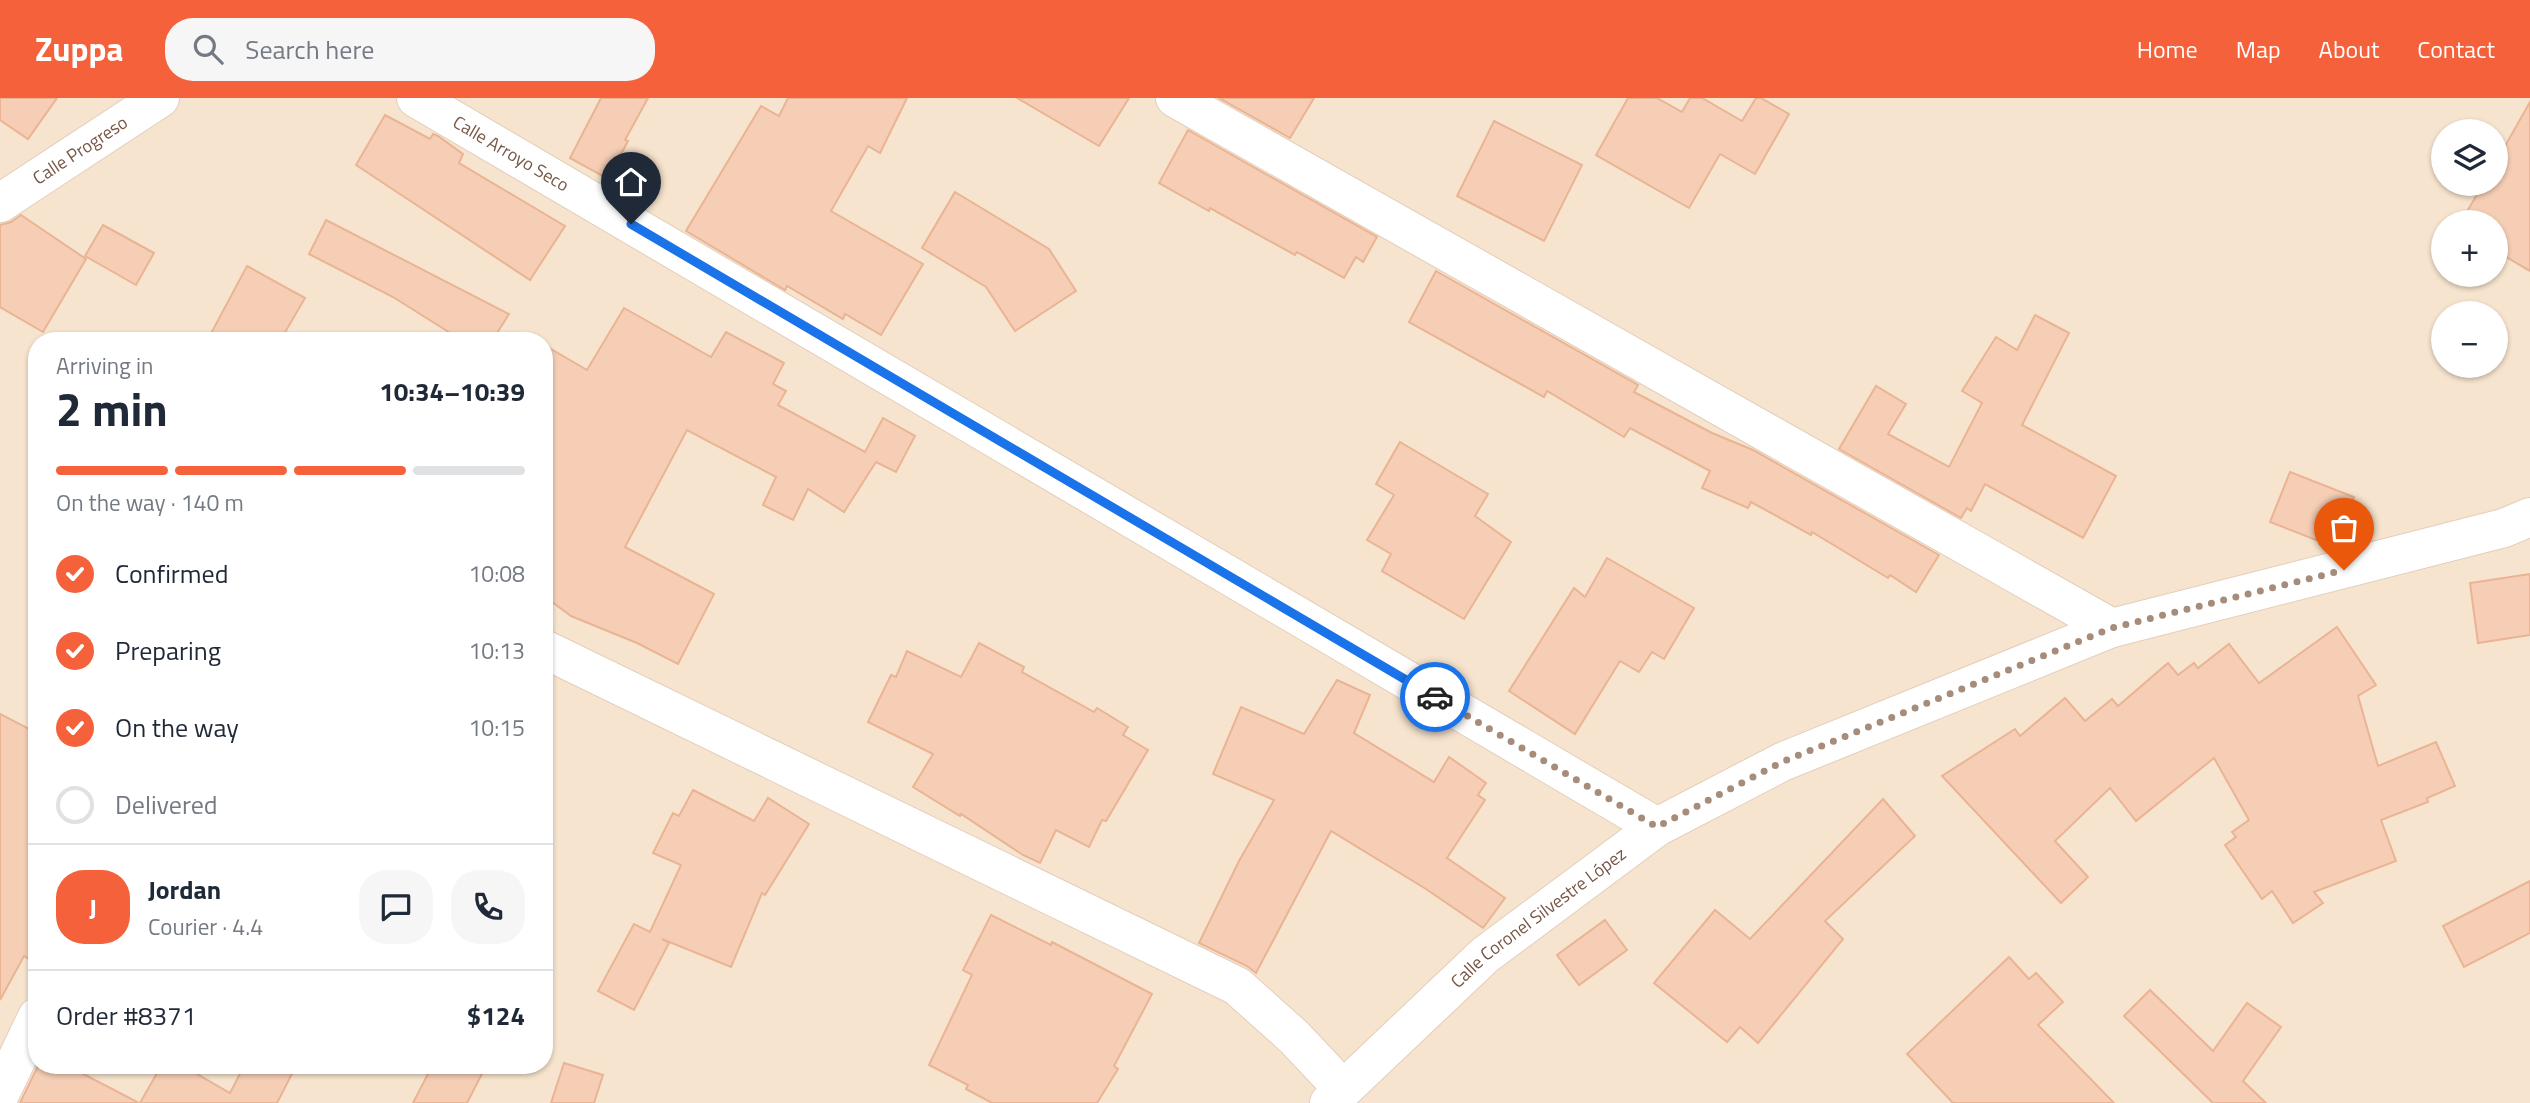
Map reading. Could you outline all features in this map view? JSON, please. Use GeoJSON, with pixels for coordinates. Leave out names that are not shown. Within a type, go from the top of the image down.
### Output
{"type":"FeatureCollection","features":[{"type":"Feature","properties":{"kind":"street","name":"Calle Progreso"},"geometry":{"type":"LineString","coordinates":[[0,203],[160,98]]}},
{"type":"Feature","properties":{"kind":"street","name":"Calle Arroyo Seco"},"geometry":{"type":"LineString","coordinates":[[416,98],[1657,827]]}},
{"type":"Feature","properties":{"kind":"street"},"geometry":{"type":"LineString","coordinates":[[1175,98],[2112,628]]}},
{"type":"Feature","properties":{"kind":"street","name":"Calle Coronel Silvestre López"},"geometry":{"type":"LineString","coordinates":[[1336,1096],[1485,955],[1657,827],[1782,762],[2112,628],[2504,528],[2530,517]]}},
{"type":"Feature","properties":{"kind":"street"},"geometry":{"type":"LineString","coordinates":[[553,653],[1237,986],[1293,1037],[1336,1096]]}},
{"type":"Feature","properties":{"kind":"street"},"geometry":{"type":"LineString","coordinates":[[0,1094],[28,1036]]}},
{"type":"Feature","properties":{"kind":"shaded area"},"geometry":{"type":"Polygon","coordinates":[[[0,98],[2530,98],[2530,1103],[0,1103],[0,98]]]}},
{"type":"Feature","properties":{"kind":"building"},"geometry":{"type":"Polygon","coordinates":[[[0,98],[57,98],[28,139],[0,120],[0,98]]]}},
{"type":"Feature","properties":{"kind":"building"},"geometry":{"type":"Polygon","coordinates":[[[601,98],[648,98],[608,179],[570,158],[601,98]]]}},
{"type":"Feature","properties":{"kind":"building"},"geometry":{"type":"Polygon","coordinates":[[[788,98],[907,98],[880,153],[868,146],[831,211],[923,264],[881,335],[845,314],[843,319],[787,286],[785,290],[686,231],[761,106],[779,116],[788,98]]]}},
{"type":"Feature","properties":{"kind":"building"},"geometry":{"type":"Polygon","coordinates":[[[1017,98],[1129,98],[1099,146],[1017,98]]]}},
{"type":"Feature","properties":{"kind":"building"},"geometry":{"type":"Polygon","coordinates":[[[1219,98],[1314,98],[1290,138],[1219,98]]]}},
{"type":"Feature","properties":{"kind":"building"},"geometry":{"type":"Polygon","coordinates":[[[1628,98],[1657,98],[1682,112],[1690,98],[1702,98],[1742,121],[1756,98],[1761,98],[1789,114],[1755,174],[1720,154],[1689,208],[1596,155],[1628,98]]]}},
{"type":"Feature","properties":{"kind":"building"},"geometry":{"type":"Polygon","coordinates":[[[2530,102],[2530,271],[2508,258],[2508,210],[2468,210],[2476,196],[2508,196],[2508,141],[2530,102]]]}},
{"type":"Feature","properties":{"kind":"building"},"geometry":{"type":"Polygon","coordinates":[[[385,115],[430,139],[433,134],[438,136],[463,154],[459,163],[565,226],[530,280],[356,165],[385,115]]]}},
{"type":"Feature","properties":{"kind":"building"},"geometry":{"type":"Polygon","coordinates":[[[1494,121],[1582,165],[1544,241],[1457,196],[1494,121]]]}},
{"type":"Feature","properties":{"kind":"building"},"geometry":{"type":"Polygon","coordinates":[[[1188,130],[1377,237],[1363,262],[1356,257],[1344,278],[1159,183],[1188,130]]]}},
{"type":"Feature","properties":{"kind":"building"},"geometry":{"type":"Polygon","coordinates":[[[955,192],[1049,249],[1076,291],[1015,331],[986,287],[922,248],[955,192]]]}},
{"type":"Feature","properties":{"kind":"building"},"geometry":{"type":"Polygon","coordinates":[[[21,215],[86,259],[43,332],[0,307],[0,225],[21,215]]]}},
{"type":"Feature","properties":{"kind":"building"},"geometry":{"type":"Polygon","coordinates":[[[326,220],[509,314],[498,332],[449,332],[393,297],[309,254],[326,220]]]}},
{"type":"Feature","properties":{"kind":"building"},"geometry":{"type":"Polygon","coordinates":[[[103,225],[154,253],[136,285],[85,256],[103,225]]]}},
{"type":"Feature","properties":{"kind":"building"},"geometry":{"type":"Polygon","coordinates":[[[247,266],[305,298],[285,332],[212,332],[247,266]]]}},
{"type":"Feature","properties":{"kind":"building"},"geometry":{"type":"Polygon","coordinates":[[[1436,271],[1638,385],[1634,392],[1712,433],[1753,450],[1939,555],[1916,592],[1812,532],[1811,535],[1751,502],[1748,508],[1702,488],[1710,471],[1630,428],[1624,437],[1547,391],[1544,397],[1409,322],[1436,271]]]}},
{"type":"Feature","properties":{"kind":"building"},"geometry":{"type":"Polygon","coordinates":[[[624,308],[711,357],[726,332],[784,363],[773,384],[786,391],[778,405],[865,452],[883,418],[915,436],[896,472],[876,462],[844,512],[808,489],[793,520],[763,505],[776,477],[687,430],[625,547],[714,594],[678,664],[637,643],[571,616],[553,603],[553,350],[587,370],[624,308]]]}},
{"type":"Feature","properties":{"kind":"building"},"geometry":{"type":"Polygon","coordinates":[[[2035,315],[2069,333],[2022,425],[2116,476],[2083,538],[1985,484],[1971,511],[1967,508],[1961,518],[1839,449],[1876,386],[1906,404],[1888,434],[1949,467],[1982,403],[1962,391],[1996,337],[2017,350],[2035,315]]]}},
{"type":"Feature","properties":{"kind":"building"},"geometry":{"type":"Polygon","coordinates":[[[1400,442],[1488,494],[1475,516],[1511,542],[1464,619],[1382,571],[1391,554],[1367,540],[1394,495],[1376,484],[1400,442]]]}},
{"type":"Feature","properties":{"kind":"building"},"geometry":{"type":"Polygon","coordinates":[[[2290,472],[2354,497],[2334,547],[2270,522],[2290,472]]]}},
{"type":"Feature","properties":{"kind":"building"},"geometry":{"type":"Polygon","coordinates":[[[1607,558],[1694,608],[1664,659],[1652,652],[1639,672],[1620,661],[1575,734],[1509,691],[1574,588],[1585,597],[1607,558]]]}},
{"type":"Feature","properties":{"kind":"building"},"geometry":{"type":"Polygon","coordinates":[[[2530,574],[2530,635],[2478,643],[2470,583],[2530,574]]]}},
{"type":"Feature","properties":{"kind":"building"},"geometry":{"type":"Polygon","coordinates":[[[2337,627],[2376,685],[2358,696],[2378,766],[2436,742],[2455,786],[2427,798],[2428,802],[2381,820],[2396,861],[2314,892],[2323,903],[2293,923],[2272,891],[2262,899],[2225,845],[2236,837],[2232,832],[2249,820],[2214,758],[2136,821],[2110,788],[2055,841],[2088,877],[2061,903],[1942,776],[2015,729],[2020,736],[2065,698],[2085,721],[2112,699],[2118,706],[2168,663],[2178,675],[2194,663],[2198,668],[2229,644],[2259,683],[2337,627]]]}},
{"type":"Feature","properties":{"kind":"building"},"geometry":{"type":"Polygon","coordinates":[[[979,643],[1024,667],[1022,672],[1094,712],[1097,708],[1128,727],[1123,735],[1148,750],[1106,821],[1102,820],[1089,847],[1056,830],[1040,863],[1023,855],[961,814],[960,816],[913,787],[933,754],[868,722],[891,675],[896,677],[907,651],[961,677],[979,643]]]}},
{"type":"Feature","properties":{"kind":"building"},"geometry":{"type":"Polygon","coordinates":[[[1337,680],[1370,695],[1354,733],[1434,782],[1449,757],[1486,783],[1478,795],[1485,800],[1447,858],[1505,898],[1483,928],[1426,889],[1331,831],[1256,973],[1199,943],[1239,861],[1274,800],[1213,774],[1241,707],[1304,734],[1337,680]]]}},
{"type":"Feature","properties":{"kind":"building"},"geometry":{"type":"Polygon","coordinates":[[[0,714],[28,728],[28,958],[24,956],[0,1000],[0,714]]]}},
{"type":"Feature","properties":{"kind":"building"},"geometry":{"type":"Polygon","coordinates":[[[693,790],[754,821],[768,798],[809,824],[765,895],[762,893],[731,967],[662,939],[669,943],[634,1010],[598,991],[634,924],[650,932],[681,865],[653,853],[673,813],[679,816],[693,790]]]}},
{"type":"Feature","properties":{"kind":"building"},"geometry":{"type":"Polygon","coordinates":[[[1883,799],[1915,836],[1825,921],[1843,939],[1758,1043],[1740,1027],[1727,1042],[1654,983],[1715,910],[1750,939],[1883,799]]]}},
{"type":"Feature","properties":{"kind":"building"},"geometry":{"type":"Polygon","coordinates":[[[2530,881],[2530,933],[2464,967],[2443,926],[2530,881]]]}},
{"type":"Feature","properties":{"kind":"building"},"geometry":{"type":"Polygon","coordinates":[[[991,915],[1051,945],[1052,942],[1152,994],[1114,1066],[1118,1069],[1097,1103],[992,1103],[966,1089],[968,1085],[929,1065],[972,975],[963,970],[991,915]]]}},
{"type":"Feature","properties":{"kind":"building"},"geometry":{"type":"Polygon","coordinates":[[[1605,920],[1627,950],[1579,985],[1557,955],[1605,920]]]}},
{"type":"Feature","properties":{"kind":"building"},"geometry":{"type":"Polygon","coordinates":[[[2009,957],[2029,979],[2036,973],[2063,1002],[2038,1025],[2114,1103],[1953,1103],[1907,1054],[2009,957]]]}},
{"type":"Feature","properties":{"kind":"building"},"geometry":{"type":"Polygon","coordinates":[[[2150,990],[2213,1051],[2247,1003],[2281,1027],[2243,1081],[2266,1103],[2213,1103],[2124,1016],[2150,990]]]}},
{"type":"Feature","properties":{"kind":"building"},"geometry":{"type":"Polygon","coordinates":[[[564,1063],[603,1075],[594,1103],[551,1103],[564,1063]]]}},
{"type":"Feature","properties":{"kind":"building"},"geometry":{"type":"Polygon","coordinates":[[[34,1074],[83,1074],[139,1103],[20,1103],[34,1074]]]}},
{"type":"Feature","properties":{"kind":"building"},"geometry":{"type":"Polygon","coordinates":[[[156,1074],[197,1074],[230,1093],[240,1074],[292,1074],[277,1103],[140,1103],[156,1074]]]}},
{"type":"Feature","properties":{"kind":"building"},"geometry":{"type":"Polygon","coordinates":[[[428,1074],[482,1074],[467,1103],[413,1103],[428,1074]]]}},
{"type":"Feature","properties":{"kind":"way so far"},"geometry":{"type":"LineString","coordinates":[[1435,697],[1657,827],[1782,762],[2112,628],[2344,570]]}},
{"type":"Feature","properties":{"kind":"route"},"geometry":{"type":"LineString","coordinates":[[631,224],[1435,697]]}}]}
